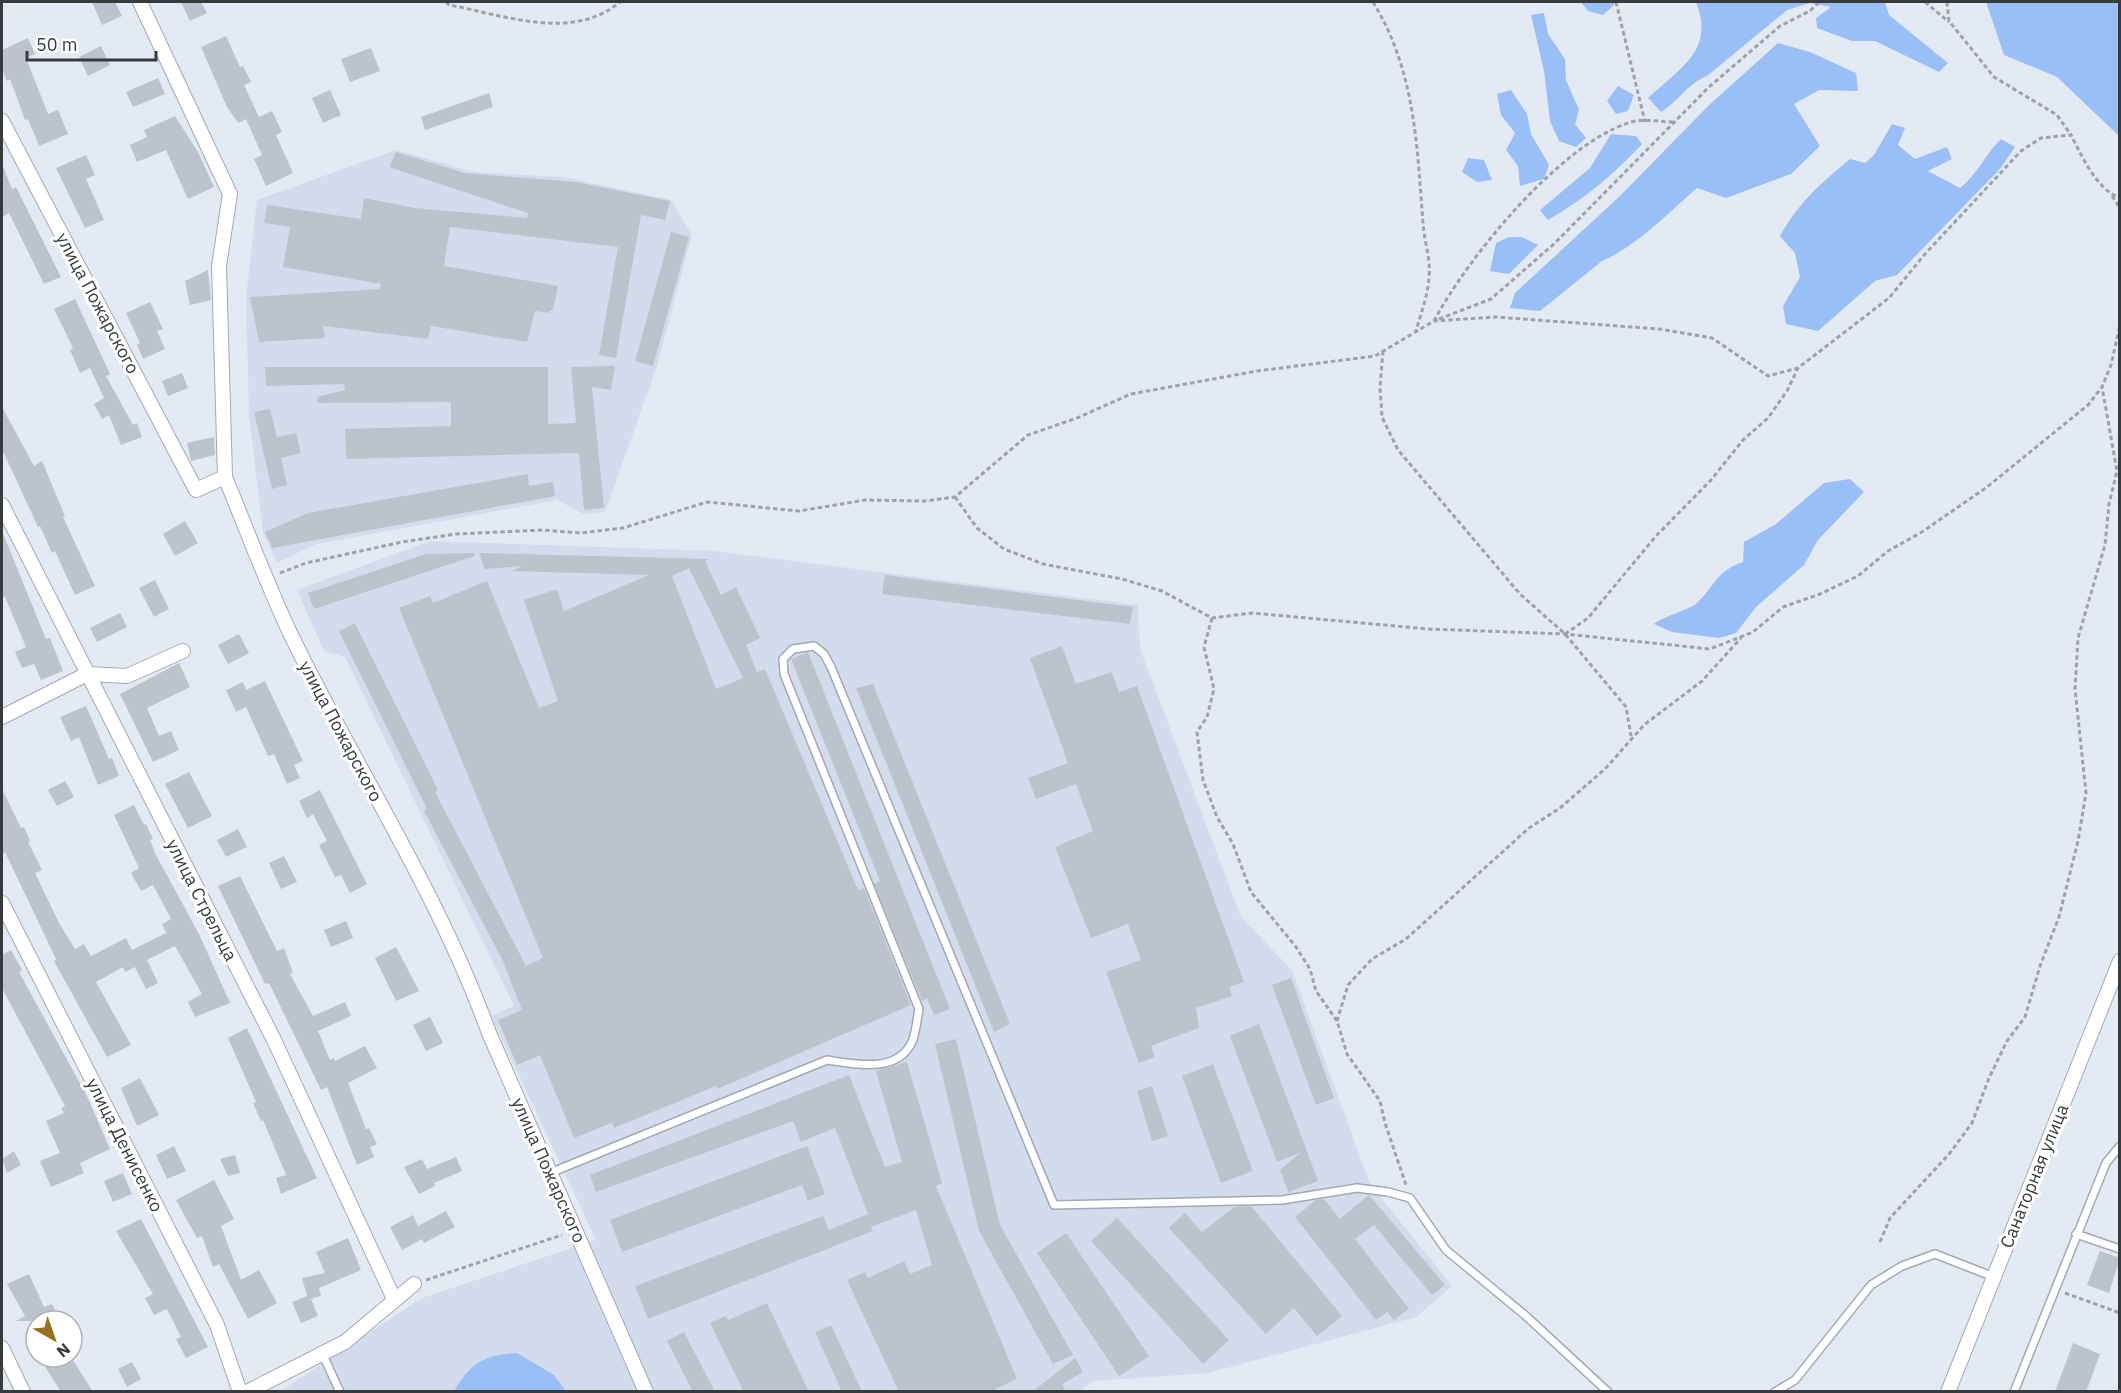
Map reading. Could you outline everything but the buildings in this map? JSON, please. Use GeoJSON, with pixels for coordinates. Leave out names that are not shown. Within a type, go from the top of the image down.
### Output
{"type":"FeatureCollection","features":[{"type":"Feature","properties":{"kind":"street"},"geometry":{"type":"LineString","coordinates":[[140,2],[230,194],[219,266],[225,477]]}},
{"type":"Feature","properties":{"kind":"street","name":"улица Пожарского"},"geometry":{"type":"LineString","coordinates":[[2,121],[196,490],[225,477],[291,636],[476,997],[489,1033],[646,1392]]}},
{"type":"Feature","properties":{"kind":"street","name":"улица Стрельца"},"geometry":{"type":"LineString","coordinates":[[2,506],[274,1040],[394,1299]]}},
{"type":"Feature","properties":{"kind":"street"},"geometry":{"type":"LineString","coordinates":[[2,717],[87,674],[127,676],[183,651]]}},
{"type":"Feature","properties":{"kind":"street","name":"улица Денисенко"},"geometry":{"type":"LineString","coordinates":[[2,903],[216,1325],[240,1392]]}},
{"type":"Feature","properties":{"kind":"street","name":"Санаторная улица"},"geometry":{"type":"LineString","coordinates":[[1948,1392],[2120,961]]}},
{"type":"Feature","properties":{"kind":"street"},"geometry":{"type":"LineString","coordinates":[[247,1392],[345,1342],[414,1284]]}},
{"type":"Feature","properties":{"kind":"street"},"geometry":{"type":"LineString","coordinates":[[2,1348],[22,1392]]}},
{"type":"Feature","properties":{"kind":"lane"},"geometry":{"type":"LineString","coordinates":[[550,1173],[827,1060],[863,1066],[892,1061],[912,1043],[919,1009],[784,674],[783,660],[793,649],[806,645],[814,646],[824,654],[831,667],[1054,1205],[1282,1200],[1357,1188],[1388,1192],[1410,1198],[1446,1250],[1526,1316],[1608,1392]]}},
{"type":"Feature","properties":{"kind":"lane"},"geometry":{"type":"LineString","coordinates":[[2014,1392],[2106,1163],[2120,1146]]}},
{"type":"Feature","properties":{"kind":"lane"},"geometry":{"type":"LineString","coordinates":[[2076,1234],[2120,1249]]}},
{"type":"Feature","properties":{"kind":"lane"},"geometry":{"type":"LineString","coordinates":[[1774,1392],[1795,1380],[1871,1285],[1902,1266],[1935,1254],[1994,1277]]}},
{"type":"Feature","properties":{"kind":"lane"},"geometry":{"type":"LineString","coordinates":[[322,1353],[340,1392]]}},
{"type":"Feature","properties":{"kind":"path"},"geometry":{"type":"LineString","coordinates":[[446,2],[560,25],[586,20],[609,10],[620,2]]}},
{"type":"Feature","properties":{"kind":"path"},"geometry":{"type":"LineString","coordinates":[[1373,2],[1389,28],[1406,75],[1416,125],[1423,233],[1430,276],[1415,332]]}},
{"type":"Feature","properties":{"kind":"path"},"geometry":{"type":"LineString","coordinates":[[1616,2],[1645,122]]}},
{"type":"Feature","properties":{"kind":"path"},"geometry":{"type":"LineString","coordinates":[[267,578],[306,563],[402,542],[456,534],[543,530],[580,533],[622,528],[707,502],[799,512],[865,500],[925,501],[955,497],[1028,435],[1077,418],[1131,394],[1257,371],[1375,356],[1434,321],[1491,299],[1555,243],[1708,87],[1780,26],[1810,11],[1819,2]]}},
{"type":"Feature","properties":{"kind":"path"},"geometry":{"type":"LineString","coordinates":[[1925,2],[1950,23],[1994,77],[2058,115],[2085,163],[2120,208]]}},
{"type":"Feature","properties":{"kind":"path"},"geometry":{"type":"LineString","coordinates":[[1947,2],[1950,23]]}},
{"type":"Feature","properties":{"kind":"path"},"geometry":{"type":"LineString","coordinates":[[1434,321],[1448,294],[1475,256],[1503,223],[1574,154],[1595,137],[1631,122],[1675,122]]}},
{"type":"Feature","properties":{"kind":"path"},"geometry":{"type":"LineString","coordinates":[[1434,321],[1496,317],[1659,329],[1712,338],[1768,376],[1798,368],[1889,298],[1925,254],[2021,151],[2042,138],[2071,135]]}},
{"type":"Feature","properties":{"kind":"path"},"geometry":{"type":"LineString","coordinates":[[2111,195],[2120,198]]}},
{"type":"Feature","properties":{"kind":"path"},"geometry":{"type":"LineString","coordinates":[[955,497],[977,528],[1004,549],[1043,564],[1122,579],[1162,591],[1212,618],[1252,613],[1428,629],[1565,634],[1710,649],[1753,632],[1783,607],[1820,594],[1858,576],[1888,551],[1922,532],[1987,487],[2088,405],[2102,387],[2120,325]]}},
{"type":"Feature","properties":{"kind":"path"},"geometry":{"type":"LineString","coordinates":[[1383,351],[1380,387],[1382,417],[1398,450],[1520,594],[1565,634],[1626,707],[1631,736]]}},
{"type":"Feature","properties":{"kind":"path"},"geometry":{"type":"LineString","coordinates":[[1565,634],[1588,618],[1656,537],[1711,480],[1743,440],[1768,418],[1788,391],[1798,368]]}},
{"type":"Feature","properties":{"kind":"path"},"geometry":{"type":"LineString","coordinates":[[1880,1242],[1890,1218],[1950,1153],[1972,1123],[2007,1041],[2025,1017],[2040,966],[2059,917],[2078,841],[2086,793],[2075,689],[2078,638],[2105,545],[2109,504],[2117,471],[2102,387]]}},
{"type":"Feature","properties":{"kind":"path"},"geometry":{"type":"LineString","coordinates":[[1212,618],[1204,647],[1214,689],[1207,717],[1197,732],[1203,780],[1217,817],[1233,844],[1251,892],[1296,947],[1310,969],[1316,991],[1336,1022],[1347,1054],[1380,1101],[1385,1124],[1410,1198]]}},
{"type":"Feature","properties":{"kind":"path"},"geometry":{"type":"LineString","coordinates":[[1336,1022],[1348,985],[1372,959],[1406,939],[1529,828],[1560,808],[1605,769],[1631,736],[1702,681],[1742,637]]}},
{"type":"Feature","properties":{"kind":"path"},"geometry":{"type":"LineString","coordinates":[[414,1284],[575,1230]]}},
{"type":"Feature","properties":{"kind":"path"},"geometry":{"type":"LineString","coordinates":[[2054,1288],[2120,1313]]}},
{"type":"Feature","properties":{"kind":"shaded area"},"geometry":{"type":"Polygon","coordinates":[[[1581,2],[1614,2],[1614,5],[1603,15],[1588,11],[1581,2]]]}},
{"type":"Feature","properties":{"kind":"shaded area"},"geometry":{"type":"Polygon","coordinates":[[[1696,2],[1885,2],[1889,15],[1948,63],[1939,72],[1875,41],[1852,41],[1817,28],[1816,18],[1831,7],[1810,3],[1787,10],[1661,112],[1648,98],[1683,67],[1698,45],[1701,19],[1696,2]]]}},
{"type":"Feature","properties":{"kind":"shaded area"},"geometry":{"type":"Polygon","coordinates":[[[1986,2],[2119,2],[2119,136],[2057,77],[2004,55],[1986,2]]]}},
{"type":"Feature","properties":{"kind":"shaded area"},"geometry":{"type":"Polygon","coordinates":[[[1544,13],[1548,34],[1565,59],[1566,80],[1579,110],[1575,124],[1586,138],[1576,147],[1559,141],[1550,121],[1544,71],[1531,15],[1544,13]]]}},
{"type":"Feature","properties":{"kind":"shaded area"},"geometry":{"type":"Polygon","coordinates":[[[1778,43],[1810,52],[1856,73],[1858,91],[1819,90],[1794,104],[1820,146],[1791,174],[1726,198],[1697,188],[1640,238],[1602,261],[1540,311],[1510,308],[1515,293],[1621,195],[1708,106],[1778,43]]]}},
{"type":"Feature","properties":{"kind":"shaded area"},"geometry":{"type":"Polygon","coordinates":[[[1618,86],[1634,95],[1628,111],[1616,114],[1607,101],[1618,86]]]}},
{"type":"Feature","properties":{"kind":"shaded area"},"geometry":{"type":"Polygon","coordinates":[[[1511,90],[1527,114],[1531,134],[1549,165],[1544,179],[1520,186],[1518,166],[1506,150],[1515,133],[1501,115],[1497,94],[1511,90]]]}},
{"type":"Feature","properties":{"kind":"shaded area"},"geometry":{"type":"Polygon","coordinates":[[[1892,124],[1905,128],[1898,145],[1915,159],[1947,147],[1952,159],[1928,171],[1960,188],[1972,177],[2001,139],[2015,147],[2000,169],[1897,275],[1875,281],[1818,331],[1786,324],[1783,306],[1800,277],[1795,253],[1780,236],[1803,203],[1839,168],[1850,159],[1865,163],[1874,155],[1892,124]]]}},
{"type":"Feature","properties":{"kind":"shaded area"},"geometry":{"type":"Polygon","coordinates":[[[1611,134],[1636,136],[1642,144],[1598,186],[1548,220],[1540,210],[1590,168],[1611,134]]]}},
{"type":"Feature","properties":{"kind":"shaded area"},"geometry":{"type":"Polygon","coordinates":[[[396,150],[474,172],[564,177],[671,200],[692,235],[657,366],[605,512],[584,514],[557,500],[316,544],[277,563],[263,533],[249,414],[246,298],[257,200],[396,150]]]}},
{"type":"Feature","properties":{"kind":"shaded area"},"geometry":{"type":"Polygon","coordinates":[[[1468,158],[1484,160],[1492,180],[1477,182],[1462,172],[1468,158]]]}},
{"type":"Feature","properties":{"kind":"shaded area"},"geometry":{"type":"Polygon","coordinates":[[[1509,237],[1522,237],[1538,245],[1509,274],[1490,271],[1496,243],[1509,237]]]}},
{"type":"Feature","properties":{"kind":"shaded area"},"geometry":{"type":"Polygon","coordinates":[[[1850,479],[1864,492],[1818,540],[1804,565],[1756,607],[1736,633],[1719,638],[1672,632],[1654,624],[1697,603],[1721,574],[1743,562],[1744,542],[1776,524],[1824,483],[1850,479]]]}},
{"type":"Feature","properties":{"kind":"shaded area"},"geometry":{"type":"Polygon","coordinates":[[[430,541],[714,551],[1138,605],[1140,649],[1241,917],[1292,970],[1370,1184],[1452,1286],[1416,1317],[1208,1373],[1093,1381],[1080,1391],[279,1392],[422,1298],[596,1240],[491,1016],[514,1006],[345,657],[324,651],[297,590],[430,541]]]}},
{"type":"Feature","properties":{"kind":"shaded area"},"geometry":{"type":"Polygon","coordinates":[[[517,1353],[554,1375],[566,1391],[454,1391],[472,1367],[479,1362],[495,1356],[517,1353]]]}}]}
